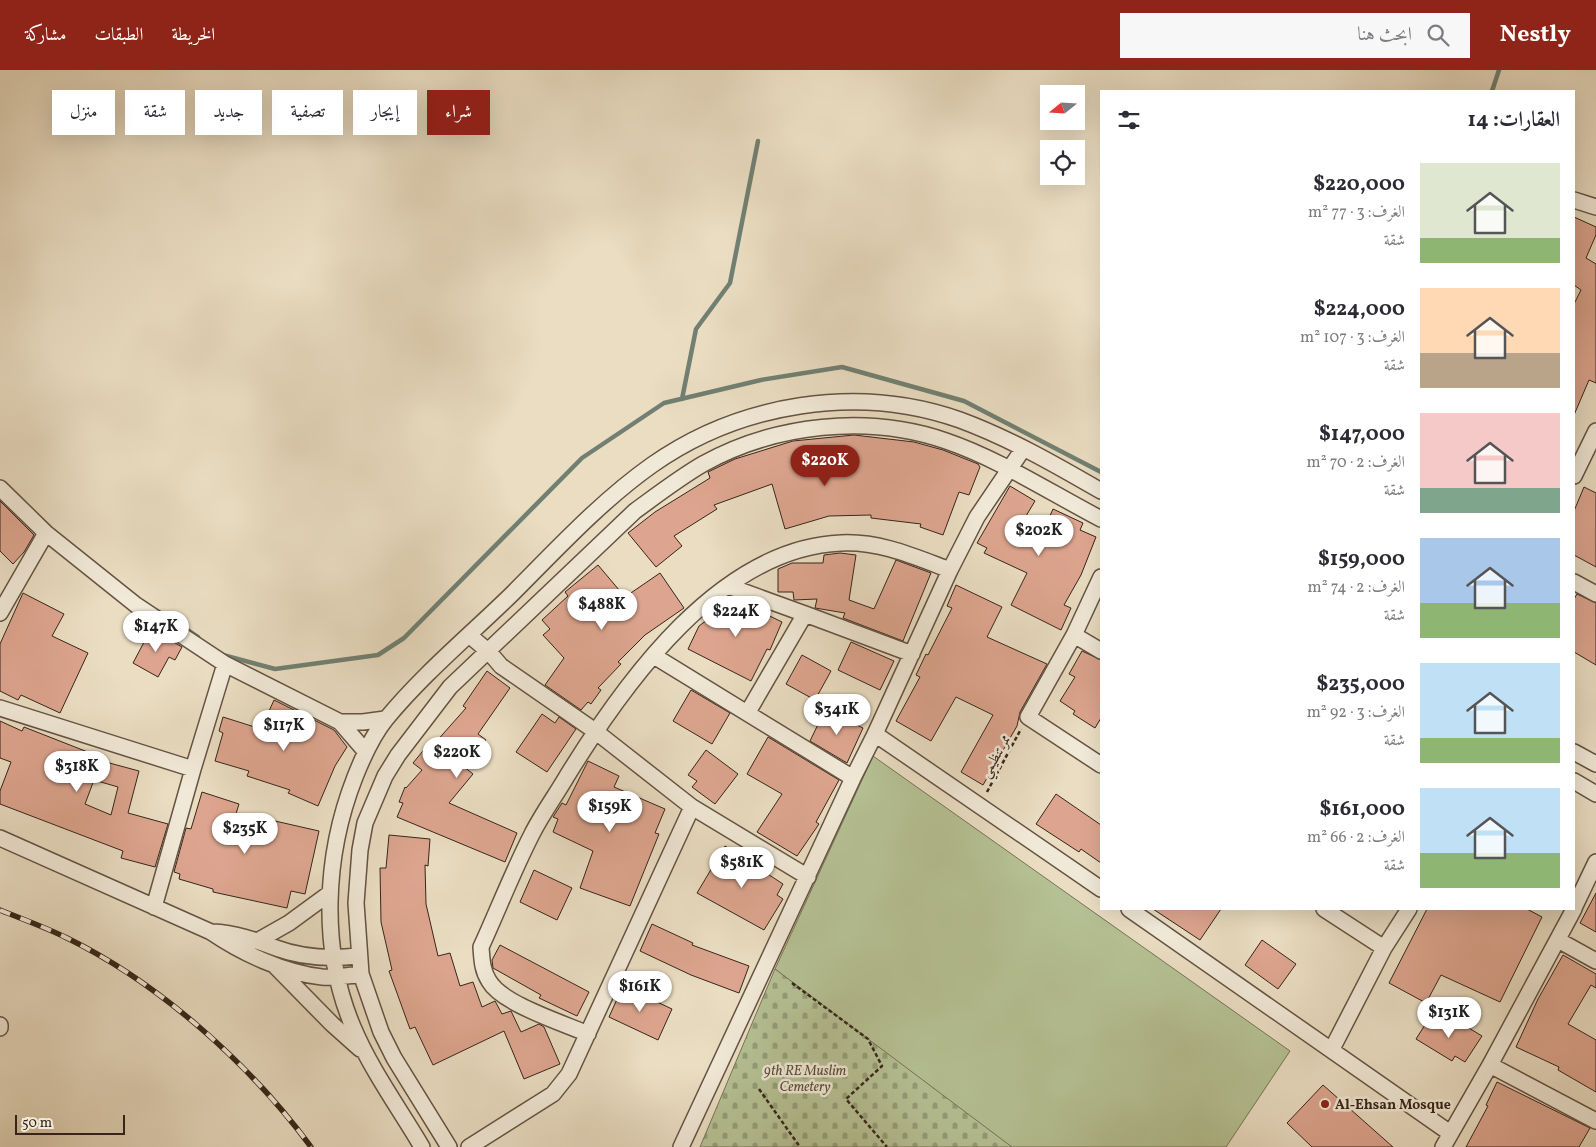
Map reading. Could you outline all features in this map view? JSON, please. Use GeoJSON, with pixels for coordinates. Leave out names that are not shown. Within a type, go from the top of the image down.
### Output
{"type":"FeatureCollection","features":[{"type":"Feature","properties":{"kind":"street"},"geometry":{"type":"LineString","coordinates":[[1575,200],[1596,206]]}},
{"type":"Feature","properties":{"kind":"street"},"geometry":{"type":"LineString","coordinates":[[422,1147],[366,1054],[349,1016],[338,977],[334,958],[330,893],[339,826],[349,792],[366,752],[385,719],[569,538],[631,482],[672,453],[732,422],[780,409],[807,405],[853,402],[892,405],[934,412],[960,420],[1023,449],[1100,489]]}},
{"type":"Feature","properties":{"kind":"street"},"geometry":{"type":"LineString","coordinates":[[449,1147],[381,1032],[361,974],[358,956],[356,903],[358,871],[365,823],[385,776],[408,739],[450,687],[635,512],[668,487],[704,464],[739,447],[769,437],[825,427],[873,427],[924,434],[946,441],[1008,470],[1100,518]]}},
{"type":"Feature","properties":{"kind":"street"},"geometry":{"type":"LineString","coordinates":[[1575,474],[1596,430]]}},
{"type":"Feature","properties":{"kind":"street"},"geometry":{"type":"LineString","coordinates":[[681,1147],[950,570],[977,517],[1023,449]]}},
{"type":"Feature","properties":{"kind":"street"},"geometry":{"type":"LineString","coordinates":[[0,488],[46,533],[136,605],[225,664],[340,722],[366,752]]}},
{"type":"Feature","properties":{"kind":"street"},"geometry":{"type":"LineString","coordinates":[[0,613],[46,533]]}},
{"type":"Feature","properties":{"kind":"street"},"geometry":{"type":"LineString","coordinates":[[588,1034],[500,995],[489,982],[482,967],[481,948],[532,833],[595,732],[654,656],[728,586],[750,570],[783,555],[810,546],[842,543],[864,544],[894,549],[950,570]]}},
{"type":"Feature","properties":{"kind":"street"},"geometry":{"type":"LineString","coordinates":[[1100,579],[1074,635],[1028,717],[1100,764]]}},
{"type":"Feature","properties":{"kind":"street"},"geometry":{"type":"LineString","coordinates":[[1575,583],[1596,594]]}},
{"type":"Feature","properties":{"kind":"street"},"geometry":{"type":"LineString","coordinates":[[728,586],[912,654]]}},
{"type":"Feature","properties":{"kind":"street"},"geometry":{"type":"LineString","coordinates":[[748,712],[805,614]]}},
{"type":"Feature","properties":{"kind":"street"},"geometry":{"type":"LineString","coordinates":[[469,635],[489,652],[501,666],[595,732],[692,807],[808,877]]}},
{"type":"Feature","properties":{"kind":"street"},"geometry":{"type":"LineString","coordinates":[[1074,635],[1100,650]]}},
{"type":"Feature","properties":{"kind":"street"},"geometry":{"type":"LineString","coordinates":[[654,656],[853,778]]}},
{"type":"Feature","properties":{"kind":"street"},"geometry":{"type":"LineString","coordinates":[[154,907],[225,664]]}},
{"type":"Feature","properties":{"kind":"street"},"geometry":{"type":"LineString","coordinates":[[0,708],[193,769]]}},
{"type":"Feature","properties":{"kind":"street"},"geometry":{"type":"LineString","coordinates":[[340,722],[363,722],[385,719]]}},
{"type":"Feature","properties":{"kind":"street"},"geometry":{"type":"LineString","coordinates":[[875,734],[1100,888]]}},
{"type":"Feature","properties":{"kind":"street"},"geometry":{"type":"LineString","coordinates":[[1575,753],[1596,764]]}},
{"type":"Feature","properties":{"kind":"street"},"geometry":{"type":"LineString","coordinates":[[1575,782],[1596,794]]}},
{"type":"Feature","properties":{"kind":"street"},"geometry":{"type":"LineString","coordinates":[[469,1147],[552,1094],[569,1074],[692,807]]}},
{"type":"Feature","properties":{"kind":"street"},"geometry":{"type":"LineString","coordinates":[[0,838],[211,932],[226,942],[273,964],[311,975],[338,977],[361,974]]}},
{"type":"Feature","properties":{"kind":"street"},"geometry":{"type":"LineString","coordinates":[[1575,906],[1596,862]]}},
{"type":"Feature","properties":{"kind":"street"},"geometry":{"type":"LineString","coordinates":[[259,940],[289,923],[330,893]]}},
{"type":"Feature","properties":{"kind":"street"},"geometry":{"type":"LineString","coordinates":[[1130,910],[1332,1049],[1447,1140],[1490,1065],[1573,910]]}},
{"type":"Feature","properties":{"kind":"street"},"geometry":{"type":"LineString","coordinates":[[1326,910],[1384,948]]}},
{"type":"Feature","properties":{"kind":"street"},"geometry":{"type":"LineString","coordinates":[[1332,1049],[1384,948],[1408,910]]}},
{"type":"Feature","properties":{"kind":"street"},"geometry":{"type":"LineString","coordinates":[[211,932],[230,933],[259,940],[294,953],[334,958],[358,956]]}},
{"type":"Feature","properties":{"kind":"street"},"geometry":{"type":"LineString","coordinates":[[1558,940],[1596,961]]}},
{"type":"Feature","properties":{"kind":"street"},"geometry":{"type":"LineString","coordinates":[[273,964],[332,1024],[366,1054]]}},
{"type":"Feature","properties":{"kind":"street"},"geometry":{"type":"LineString","coordinates":[[1490,1065],[1596,1121]]}},
{"type":"Feature","properties":{"kind":"path","name":"ممر تنظيمي"},"geometry":{"type":"LineString","coordinates":[[980,805],[1028,717]]}},
{"type":"Feature","properties":{"kind":"path"},"geometry":{"type":"LineString","coordinates":[[792,983],[868,1039],[882,1066],[846,1099],[887,1147]]}},
{"type":"Feature","properties":{"kind":"path"},"geometry":{"type":"LineString","coordinates":[[760,1088],[800,1147]]}},
{"type":"Feature","properties":{"kind":"green space"},"geometry":{"type":"Polygon","coordinates":[[[873,756],[1290,1051],[1226,1147],[1010,1147],[775,969],[873,756]]]}},
{"type":"Feature","properties":{"kind":"green space","name":"9th RE Muslim Cemetery"},"geometry":{"type":"Polygon","coordinates":[[[775,969],[1012,1147],[700,1147],[775,969]]]}},
{"type":"Feature","properties":{"kind":"building"},"geometry":{"type":"Polygon","coordinates":[[[1575,217],[1596,227],[1596,235],[1586,258],[1596,264],[1596,383],[1589,380],[1575,413],[1575,302],[1581,290],[1575,286],[1575,217]]]}},
{"type":"Feature","properties":{"kind":"building"},"geometry":{"type":"Polygon","coordinates":[[[854,435],[914,442],[943,450],[978,464],[980,467],[969,495],[959,492],[943,535],[920,527],[921,524],[871,518],[871,515],[829,516],[785,529],[772,484],[714,505],[717,509],[674,536],[682,546],[656,567],[628,533],[655,512],[710,478],[708,472],[735,459],[793,441],[854,435]]]}},
{"type":"Feature","properties":{"kind":"building"},"geometry":{"type":"Polygon","coordinates":[[[1010,486],[1035,501],[1014,536],[1036,547],[1053,509],[1083,523],[1080,530],[1096,537],[1081,575],[1064,605],[1071,608],[1061,630],[1011,605],[1027,573],[984,553],[987,548],[977,543],[1010,486]]]}},
{"type":"Feature","properties":{"kind":"building"},"geometry":{"type":"Polygon","coordinates":[[[1584,487],[1596,493],[1596,567],[1575,556],[1575,509],[1584,487]]]}},
{"type":"Feature","properties":{"kind":"building"},"geometry":{"type":"Polygon","coordinates":[[[0,501],[34,535],[24,552],[13,564],[0,551],[0,501]]]}},
{"type":"Feature","properties":{"kind":"building"},"geometry":{"type":"Polygon","coordinates":[[[840,553],[856,555],[849,600],[874,609],[896,560],[931,573],[903,641],[843,618],[845,613],[815,608],[817,599],[794,600],[793,592],[778,592],[778,569],[792,563],[823,563],[824,555],[840,553]]]}},
{"type":"Feature","properties":{"kind":"building"},"geometry":{"type":"Polygon","coordinates":[[[598,565],[625,597],[660,573],[684,608],[645,635],[618,662],[621,664],[598,688],[601,690],[591,704],[588,702],[581,710],[545,685],[564,658],[543,635],[550,629],[542,620],[568,596],[565,592],[598,565]]]}},
{"type":"Feature","properties":{"kind":"building"},"geometry":{"type":"Polygon","coordinates":[[[956,585],[1002,607],[987,637],[1047,664],[1020,712],[1017,726],[983,785],[961,772],[993,715],[956,697],[931,741],[896,721],[920,677],[916,675],[926,654],[928,655],[952,608],[947,606],[956,585]]]}},
{"type":"Feature","properties":{"kind":"building"},"geometry":{"type":"Polygon","coordinates":[[[23,593],[64,614],[52,636],[88,653],[60,713],[21,695],[18,700],[0,691],[0,644],[23,593]]]}},
{"type":"Feature","properties":{"kind":"building"},"geometry":{"type":"Polygon","coordinates":[[[1577,594],[1596,603],[1596,665],[1575,653],[1575,597],[1577,594]]]}},
{"type":"Feature","properties":{"kind":"building"},"geometry":{"type":"Polygon","coordinates":[[[735,599],[782,622],[770,650],[767,649],[751,681],[688,649],[699,626],[735,599]]]}},
{"type":"Feature","properties":{"kind":"building"},"geometry":{"type":"Polygon","coordinates":[[[151,629],[182,647],[175,660],[169,657],[158,677],[133,663],[151,629]]]}},
{"type":"Feature","properties":{"kind":"building"},"geometry":{"type":"Polygon","coordinates":[[[851,642],[894,661],[880,690],[838,670],[851,642]]]}},
{"type":"Feature","properties":{"kind":"building"},"geometry":{"type":"Polygon","coordinates":[[[1082,651],[1100,660],[1100,720],[1095,728],[1073,714],[1075,711],[1060,701],[1075,677],[1069,674],[1082,651]]]}},
{"type":"Feature","properties":{"kind":"building"},"geometry":{"type":"Polygon","coordinates":[[[802,655],[831,671],[815,700],[786,684],[802,655]]]}},
{"type":"Feature","properties":{"kind":"building"},"geometry":{"type":"Polygon","coordinates":[[[487,671],[510,688],[478,734],[486,740],[463,766],[473,774],[449,803],[517,833],[505,862],[397,817],[403,803],[399,802],[405,787],[422,770],[413,763],[432,740],[435,743],[466,708],[463,706],[487,671]]]}},
{"type":"Feature","properties":{"kind":"building"},"geometry":{"type":"Polygon","coordinates":[[[691,690],[730,713],[712,744],[673,721],[691,690]]]}},
{"type":"Feature","properties":{"kind":"building"},"geometry":{"type":"Polygon","coordinates":[[[274,700],[334,730],[347,747],[335,766],[318,806],[288,793],[290,790],[247,776],[249,771],[215,761],[223,733],[219,731],[223,717],[261,729],[274,700]]]}},
{"type":"Feature","properties":{"kind":"building"},"geometry":{"type":"Polygon","coordinates":[[[825,710],[863,728],[847,763],[810,741],[825,710]]]}},
{"type":"Feature","properties":{"kind":"building"},"geometry":{"type":"Polygon","coordinates":[[[542,714],[555,723],[559,717],[576,729],[547,772],[516,752],[542,714]]]}},
{"type":"Feature","properties":{"kind":"building"},"geometry":{"type":"Polygon","coordinates":[[[0,721],[22,731],[24,727],[103,758],[102,761],[139,771],[128,813],[168,824],[155,867],[121,858],[123,851],[0,804],[0,791],[11,762],[0,758],[0,721]],[[94,780],[85,804],[111,815],[118,787],[94,780]]]}},
{"type":"Feature","properties":{"kind":"building"},"geometry":{"type":"Polygon","coordinates":[[[768,737],[839,780],[816,822],[819,824],[797,856],[757,832],[782,794],[747,774],[768,737]]]}},
{"type":"Feature","properties":{"kind":"building"},"geometry":{"type":"Polygon","coordinates":[[[706,750],[738,774],[715,804],[692,787],[697,781],[688,775],[706,750]]]}},
{"type":"Feature","properties":{"kind":"building"},"geometry":{"type":"Polygon","coordinates":[[[588,761],[619,776],[614,787],[665,809],[655,833],[659,834],[630,906],[580,888],[593,851],[553,832],[558,819],[553,817],[562,803],[566,805],[588,761]]]}},
{"type":"Feature","properties":{"kind":"building"},"geometry":{"type":"Polygon","coordinates":[[[202,792],[239,804],[235,817],[274,829],[275,821],[319,831],[305,894],[291,891],[287,908],[213,892],[213,889],[179,879],[180,874],[174,872],[186,828],[191,829],[202,792]]]}},
{"type":"Feature","properties":{"kind":"building"},"geometry":{"type":"Polygon","coordinates":[[[1056,794],[1100,824],[1100,862],[1081,849],[1079,852],[1036,824],[1056,794]]]}},
{"type":"Feature","properties":{"kind":"building"},"geometry":{"type":"Polygon","coordinates":[[[389,835],[430,839],[428,866],[425,865],[426,904],[438,956],[450,953],[460,986],[473,982],[482,1007],[495,1001],[502,1014],[511,1011],[521,1032],[539,1024],[544,1027],[560,1064],[524,1079],[504,1031],[433,1065],[415,1027],[410,1029],[389,971],[392,970],[381,922],[380,868],[386,868],[389,835]]]}},
{"type":"Feature","properties":{"kind":"building"},"geometry":{"type":"Polygon","coordinates":[[[725,846],[783,884],[777,895],[783,899],[764,930],[697,893],[725,846]]]}},
{"type":"Feature","properties":{"kind":"building"},"geometry":{"type":"Polygon","coordinates":[[[534,870],[572,888],[557,920],[520,902],[534,870]]]}},
{"type":"Feature","properties":{"kind":"building"},"geometry":{"type":"Polygon","coordinates":[[[1596,893],[1596,932],[1580,923],[1596,893]]]}},
{"type":"Feature","properties":{"kind":"building"},"geometry":{"type":"Polygon","coordinates":[[[1155,910],[1220,910],[1200,940],[1155,910]]]}},
{"type":"Feature","properties":{"kind":"building"},"geometry":{"type":"Polygon","coordinates":[[[1426,910],[1529,910],[1542,917],[1500,1002],[1441,975],[1426,1003],[1389,983],[1426,910]]]}},
{"type":"Feature","properties":{"kind":"building"},"geometry":{"type":"Polygon","coordinates":[[[652,924],[693,943],[692,945],[749,966],[739,993],[691,975],[640,951],[652,924]]]}},
{"type":"Feature","properties":{"kind":"building"},"geometry":{"type":"Polygon","coordinates":[[[1262,940],[1296,964],[1278,989],[1245,965],[1262,940]]]}},
{"type":"Feature","properties":{"kind":"building"},"geometry":{"type":"Polygon","coordinates":[[[500,945],[589,992],[577,1016],[539,998],[541,995],[493,968],[492,960],[500,945]]]}},
{"type":"Feature","properties":{"kind":"building"},"geometry":{"type":"Polygon","coordinates":[[[1563,955],[1596,974],[1596,988],[1591,985],[1568,1024],[1596,1040],[1596,1092],[1558,1070],[1559,1067],[1516,1047],[1538,999],[1563,955]]]}},
{"type":"Feature","properties":{"kind":"building"},"geometry":{"type":"Polygon","coordinates":[[[623,986],[672,1009],[658,1040],[609,1017],[623,986]]]}},
{"type":"Feature","properties":{"kind":"building"},"geometry":{"type":"Polygon","coordinates":[[[1432,1014],[1454,1029],[1459,1022],[1482,1036],[1465,1062],[1455,1056],[1452,1061],[1416,1039],[1432,1014]]]}},
{"type":"Feature","properties":{"kind":"building"},"geometry":{"type":"Polygon","coordinates":[[[1497,1082],[1590,1128],[1579,1147],[1466,1147],[1488,1106],[1486,1105],[1497,1082]]]}},
{"type":"Feature","properties":{"kind":"building","name":"Al-Ehsan Mosque"},"geometry":{"type":"Polygon","coordinates":[[[1323,1085],[1393,1147],[1312,1147],[1287,1123],[1323,1085]]]}},
{"type":"Feature","properties":{"kind":"waterway"},"geometry":{"type":"LineString","coordinates":[[1492,90],[1499,70]]}},
{"type":"Feature","properties":{"kind":"waterway"},"geometry":{"type":"LineString","coordinates":[[682,399],[696,329],[730,283],[758,141]]}},
{"type":"Feature","properties":{"kind":"waterway"},"geometry":{"type":"LineString","coordinates":[[223,655],[275,669],[378,655],[404,638],[582,458],[664,403],[761,380],[842,367],[964,401],[1100,471]]}},
{"type":"Feature","properties":{"kind":"waterway"},"geometry":{"type":"LineString","coordinates":[[182,626],[198,637]]}},
{"type":"Feature","properties":{"kind":"railway"},"geometry":{"type":"LineString","coordinates":[[0,910],[59,934],[101,956],[169,1002],[231,1056],[287,1116],[311,1147]]}},
{"type":"Feature","properties":{"kind":"place","name":"Al-Ehsan Mosque"},"geometry":{"type":"Point","coordinates":[1325,1104]}}]}
